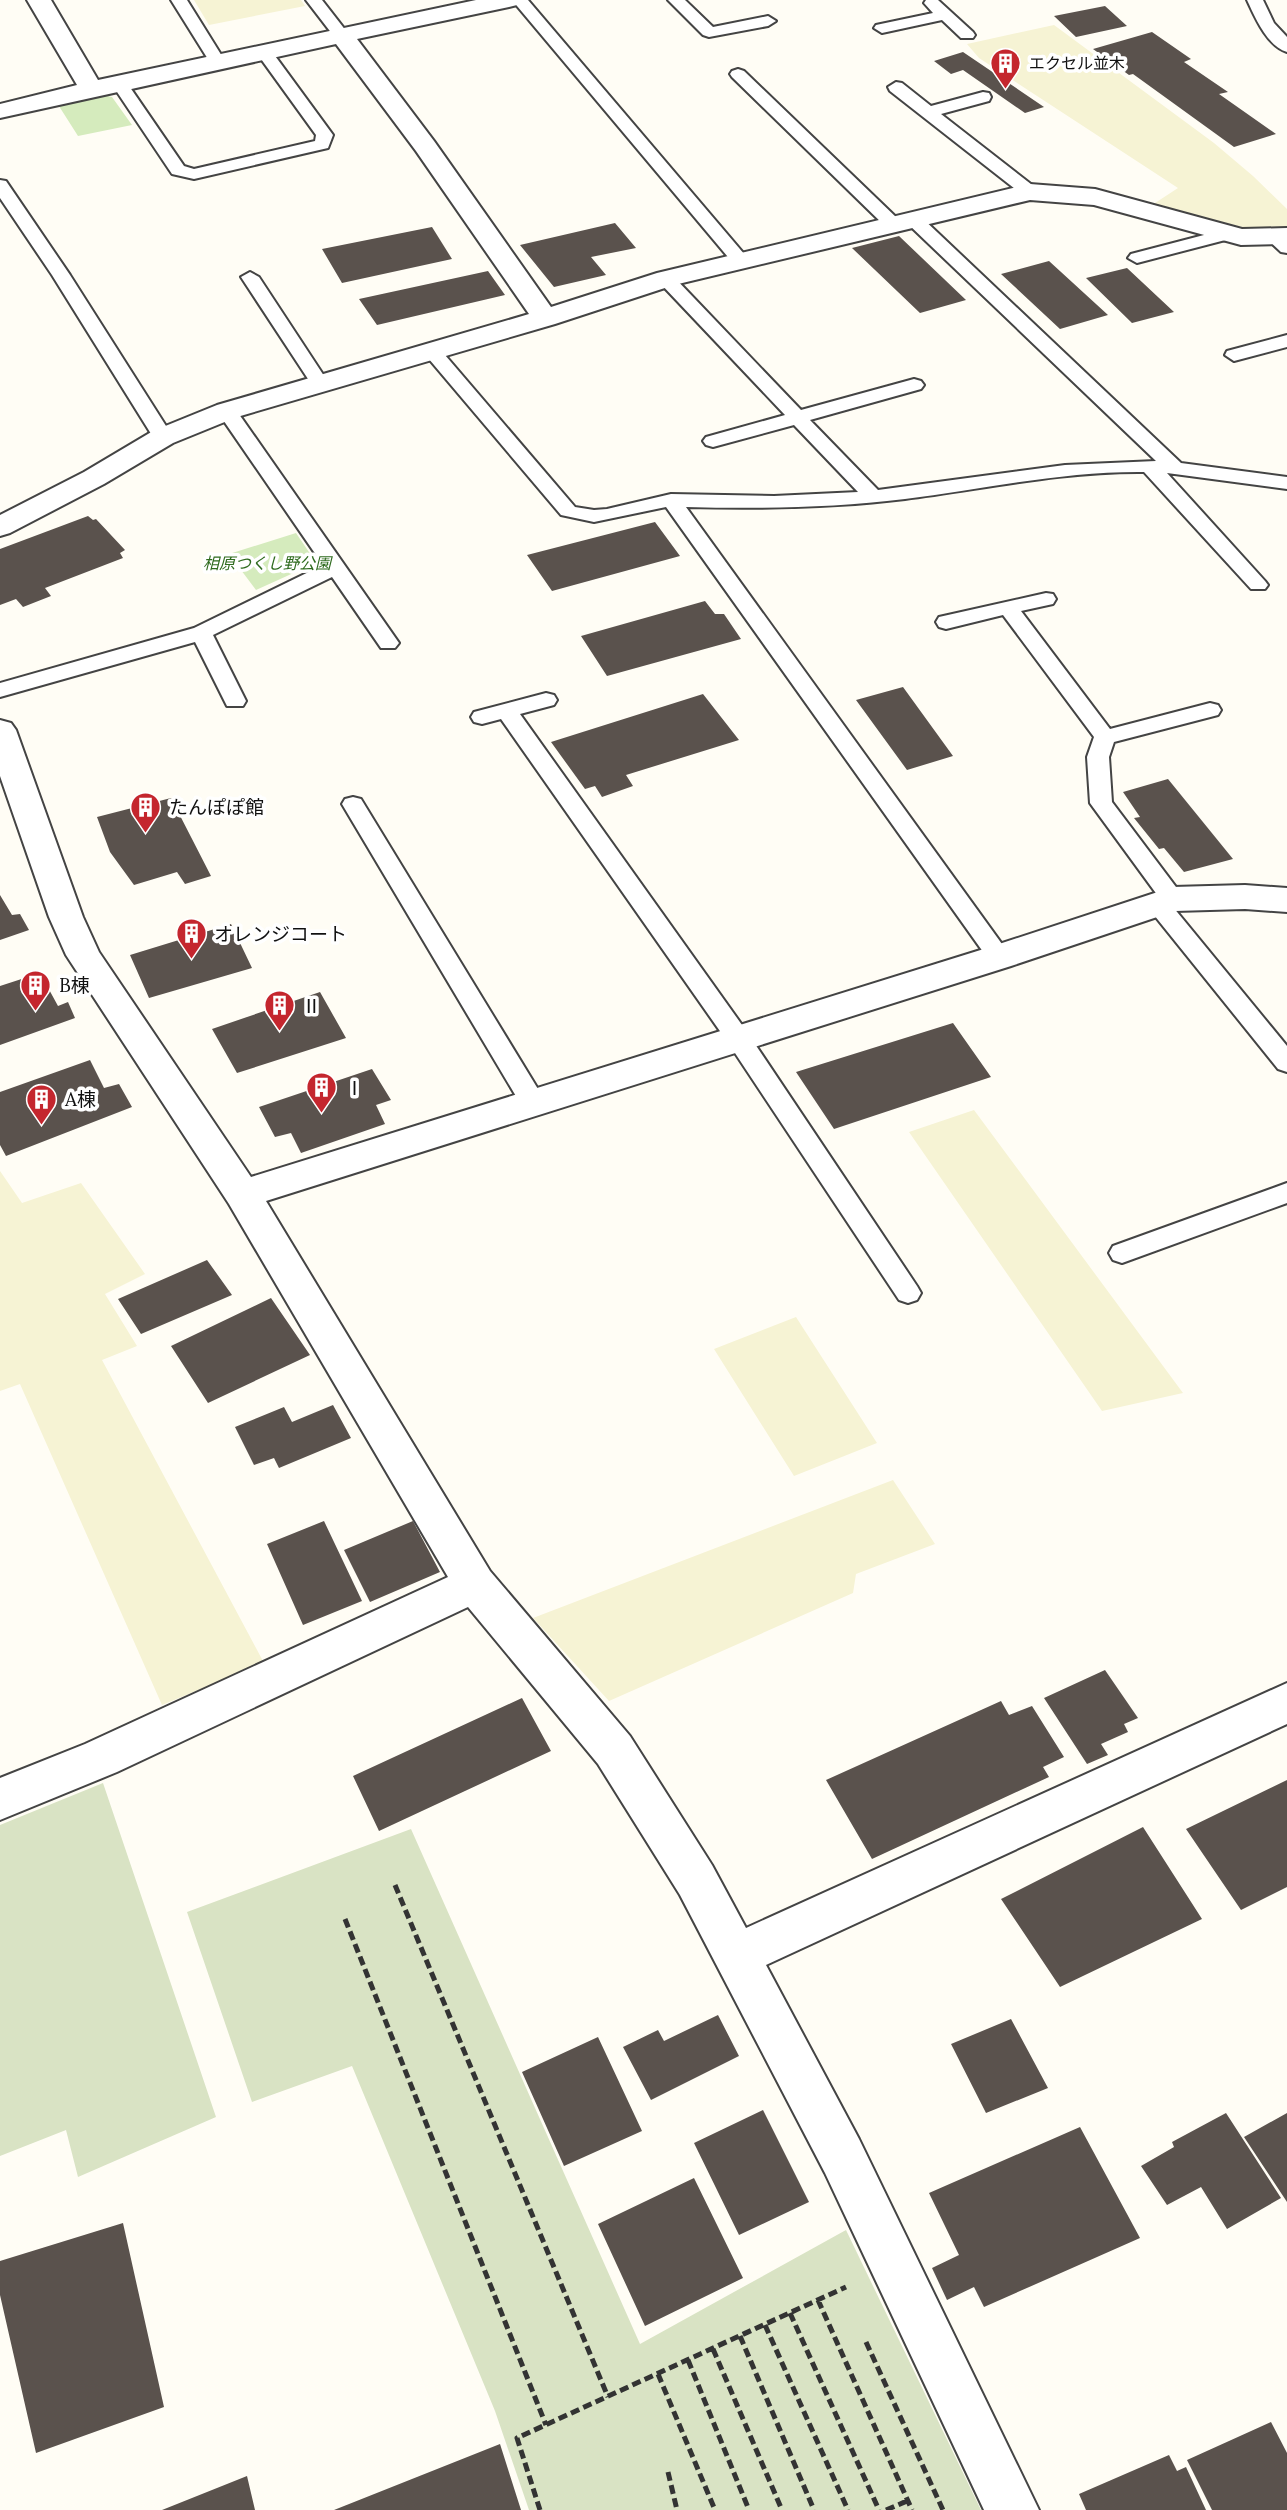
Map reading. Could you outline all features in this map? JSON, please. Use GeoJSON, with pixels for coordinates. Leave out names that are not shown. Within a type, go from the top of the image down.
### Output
{"type":"FeatureCollection","features":[{"type":"Feature","properties":{"kind":"street"},"geometry":{"type":"LineString","coordinates":[[39,0],[91,89]]}},
{"type":"Feature","properties":{"kind":"street"},"geometry":{"type":"LineString","coordinates":[[0,111],[475,4],[509,0]]}},
{"type":"Feature","properties":{"kind":"street"},"geometry":{"type":"LineString","coordinates":[[342,36],[425,146],[545,318]]}},
{"type":"Feature","properties":{"kind":"street"},"geometry":{"type":"LineString","coordinates":[[0,527],[94,478],[163,437],[227,411],[319,382],[432,352],[666,279],[1030,192],[1096,197],[1227,234],[1283,241]]}},
{"type":"Feature","properties":{"kind":"street"},"geometry":{"type":"LineString","coordinates":[[0,730],[66,917],[83,955],[242,1194],[475,1584],[614,1750],[696,1880],[738,1955],[893,2263],[1012,2510]]}},
{"type":"Feature","properties":{"kind":"street"},"geometry":{"type":"LineString","coordinates":[[242,1194],[532,1101],[999,957],[1165,902],[1245,897],[1287,900]]}},
{"type":"Feature","properties":{"kind":"street"},"geometry":{"type":"LineString","coordinates":[[0,1799],[101,1758],[475,1584]]}},
{"type":"Feature","properties":{"kind":"street"},"geometry":{"type":"LineString","coordinates":[[738,1955],[1287,1703]]}},
{"type":"Feature","properties":{"kind":"lane"},"geometry":{"type":"LineString","coordinates":[[179,0],[217,61]]}},
{"type":"Feature","properties":{"kind":"lane"},"geometry":{"type":"LineString","coordinates":[[314,0],[342,36]]}},
{"type":"Feature","properties":{"kind":"lane"},"geometry":{"type":"LineString","coordinates":[[520,0],[739,260]]}},
{"type":"Feature","properties":{"kind":"lane"},"geometry":{"type":"LineString","coordinates":[[676,0],[709,32],[768,21]]}},
{"type":"Feature","properties":{"kind":"lane"},"geometry":{"type":"LineString","coordinates":[[929,0],[967,35]]}},
{"type":"Feature","properties":{"kind":"lane"},"geometry":{"type":"LineString","coordinates":[[1255,0],[1267,24],[1287,47]]}},
{"type":"Feature","properties":{"kind":"lane"},"geometry":{"type":"LineString","coordinates":[[882,28],[945,15]]}},
{"type":"Feature","properties":{"kind":"lane"},"geometry":{"type":"LineString","coordinates":[[119,83],[178,170],[184,173],[194,174],[322,144],[325,135],[264,52]]}},
{"type":"Feature","properties":{"kind":"lane"},"geometry":{"type":"LineString","coordinates":[[738,74],[1175,468]]}},
{"type":"Feature","properties":{"kind":"lane"},"geometry":{"type":"LineString","coordinates":[[896,87],[1030,192]]}},
{"type":"Feature","properties":{"kind":"lane"},"geometry":{"type":"LineString","coordinates":[[929,112],[983,97]]}},
{"type":"Feature","properties":{"kind":"lane"},"geometry":{"type":"LineString","coordinates":[[0,185],[163,437]]}},
{"type":"Feature","properties":{"kind":"lane"},"geometry":{"type":"LineString","coordinates":[[1137,258],[1227,234]]}},
{"type":"Feature","properties":{"kind":"lane"},"geometry":{"type":"LineString","coordinates":[[250,277],[319,382]]}},
{"type":"Feature","properties":{"kind":"lane"},"geometry":{"type":"LineString","coordinates":[[666,279],[873,497]]}},
{"type":"Feature","properties":{"kind":"lane"},"geometry":{"type":"LineString","coordinates":[[1234,355],[1287,341]]}},
{"type":"Feature","properties":{"kind":"lane"},"geometry":{"type":"LineString","coordinates":[[432,352],[568,511],[586,517],[645,503],[671,500],[799,504],[873,497],[1068,470],[1149,466],[1287,483]]}},
{"type":"Feature","properties":{"kind":"lane"},"geometry":{"type":"LineString","coordinates":[[713,441],[914,385]]}},
{"type":"Feature","properties":{"kind":"lane"},"geometry":{"type":"LineString","coordinates":[[227,411],[388,643]]}},
{"type":"Feature","properties":{"kind":"lane"},"geometry":{"type":"LineString","coordinates":[[1149,466],[1258,585]]}},
{"type":"Feature","properties":{"kind":"lane"},"geometry":{"type":"LineString","coordinates":[[671,500],[999,957]]}},
{"type":"Feature","properties":{"kind":"lane"},"geometry":{"type":"LineString","coordinates":[[0,690],[201,633],[337,566]]}},
{"type":"Feature","properties":{"kind":"lane"},"geometry":{"type":"LineString","coordinates":[[946,622],[1046,599]]}},
{"type":"Feature","properties":{"kind":"lane"},"geometry":{"type":"LineString","coordinates":[[1008,608],[1105,737]]}},
{"type":"Feature","properties":{"kind":"lane"},"geometry":{"type":"LineString","coordinates":[[201,633],[235,701]]}},
{"type":"Feature","properties":{"kind":"lane"},"geometry":{"type":"LineString","coordinates":[[482,717],[546,700]]}},
{"type":"Feature","properties":{"kind":"lane"},"geometry":{"type":"LineString","coordinates":[[506,710],[738,1038],[908,1293]]}},
{"type":"Feature","properties":{"kind":"lane"},"geometry":{"type":"LineString","coordinates":[[1105,737],[1210,710]]}},
{"type":"Feature","properties":{"kind":"lane"},"geometry":{"type":"LineString","coordinates":[[1105,737],[1098,757],[1101,803],[1165,902],[1287,1063]]}},
{"type":"Feature","properties":{"kind":"lane"},"geometry":{"type":"LineString","coordinates":[[354,804],[532,1101]]}},
{"type":"Feature","properties":{"kind":"lane"},"geometry":{"type":"LineString","coordinates":[[1122,1253],[1287,1194]]}},
{"type":"Feature","properties":{"kind":"path"},"geometry":{"type":"LineString","coordinates":[[395,1885],[608,2397]]}},
{"type":"Feature","properties":{"kind":"path"},"geometry":{"type":"LineString","coordinates":[[345,1919],[546,2425]]}},
{"type":"Feature","properties":{"kind":"path"},"geometry":{"type":"LineString","coordinates":[[540,2510],[517,2438],[818,2301],[893,2263]]}},
{"type":"Feature","properties":{"kind":"path"},"geometry":{"type":"LineString","coordinates":[[842,2289],[847,2302]]}},
{"type":"Feature","properties":{"kind":"path"},"geometry":{"type":"LineString","coordinates":[[818,2301],[912,2510]]}},
{"type":"Feature","properties":{"kind":"path"},"geometry":{"type":"LineString","coordinates":[[790,2313],[879,2510]]}},
{"type":"Feature","properties":{"kind":"path"},"geometry":{"type":"LineString","coordinates":[[765,2325],[848,2510]]}},
{"type":"Feature","properties":{"kind":"path"},"geometry":{"type":"LineString","coordinates":[[740,2336],[814,2510]]}},
{"type":"Feature","properties":{"kind":"path"},"geometry":{"type":"LineString","coordinates":[[864,2338],[943,2510]]}},
{"type":"Feature","properties":{"kind":"path"},"geometry":{"type":"LineString","coordinates":[[713,2348],[782,2510]]}},
{"type":"Feature","properties":{"kind":"path"},"geometry":{"type":"LineString","coordinates":[[688,2360],[749,2510]]}},
{"type":"Feature","properties":{"kind":"path"},"geometry":{"type":"LineString","coordinates":[[658,2374],[715,2510]]}},
{"type":"Feature","properties":{"kind":"path"},"geometry":{"type":"LineString","coordinates":[[668,2472],[677,2510]]}},
{"type":"Feature","properties":{"kind":"path"},"geometry":{"type":"LineString","coordinates":[[886,2510],[908,2501]]}},
{"type":"Feature","properties":{"kind":"shaded area"},"geometry":{"type":"Polygon","coordinates":[[[194,0],[301,0],[305,6],[209,25],[194,0]]]}},
{"type":"Feature","properties":{"kind":"shaded area"},"geometry":{"type":"Polygon","coordinates":[[[1054,25],[1214,143],[1253,176],[1287,209],[1287,228],[1263,232],[1152,205],[1178,188],[979,58],[967,44],[1054,25]]]}},
{"type":"Feature","properties":{"kind":"shaded area"},"geometry":{"type":"Polygon","coordinates":[[[974,1110],[1183,1393],[1102,1411],[909,1132],[974,1110]]]}},
{"type":"Feature","properties":{"kind":"shaded area"},"geometry":{"type":"Polygon","coordinates":[[[0,1171],[22,1203],[81,1183],[145,1274],[105,1294],[137,1346],[102,1360],[264,1663],[162,1705],[20,1384],[0,1391],[0,1171]]]}},
{"type":"Feature","properties":{"kind":"shaded area"},"geometry":{"type":"Polygon","coordinates":[[[796,1317],[877,1443],[794,1476],[714,1349],[796,1317]]]}},
{"type":"Feature","properties":{"kind":"shaded area"},"geometry":{"type":"Polygon","coordinates":[[[893,1480],[935,1544],[856,1574],[853,1593],[609,1701],[533,1618],[893,1480]]]}},
{"type":"Feature","properties":{"kind":"green space"},"geometry":{"type":"Polygon","coordinates":[[[99,94],[112,97],[132,125],[78,136],[57,103],[99,94]]]}},
{"type":"Feature","properties":{"kind":"green space","name":"相原つくし野公園"},"geometry":{"type":"Polygon","coordinates":[[[296,533],[313,558],[309,566],[256,590],[229,554],[296,533]]]}},
{"type":"Feature","properties":{"kind":"green space"},"geometry":{"type":"Polygon","coordinates":[[[103,1783],[216,2117],[78,2177],[66,2130],[0,2156],[0,1825],[103,1783]]]}},
{"type":"Feature","properties":{"kind":"green space"},"geometry":{"type":"Polygon","coordinates":[[[411,1829],[640,2344],[846,2230],[981,2510],[529,2510],[495,2411],[352,2066],[252,2102],[187,1912],[411,1829]]]}},
{"type":"Feature","properties":{"kind":"building"},"geometry":{"type":"Polygon","coordinates":[[[1105,6],[1127,26],[1076,37],[1054,16],[1105,6]]]}},
{"type":"Feature","properties":{"kind":"building"},"geometry":{"type":"Polygon","coordinates":[[[1152,32],[1191,59],[1184,62],[1228,92],[1219,94],[1276,134],[1234,147],[1133,74],[1129,75],[1093,49],[1152,32]]]}},
{"type":"Feature","properties":{"kind":"building","name":"エクセル並木"},"geometry":{"type":"Polygon","coordinates":[[[963,52],[1044,107],[1025,113],[963,70],[951,74],[934,61],[963,52]]]}},
{"type":"Feature","properties":{"kind":"building"},"geometry":{"type":"Polygon","coordinates":[[[615,223],[636,248],[591,257],[606,275],[554,287],[520,245],[615,223]]]}},
{"type":"Feature","properties":{"kind":"building"},"geometry":{"type":"Polygon","coordinates":[[[432,227],[452,259],[342,283],[322,249],[432,227]]]}},
{"type":"Feature","properties":{"kind":"building"},"geometry":{"type":"Polygon","coordinates":[[[899,236],[966,300],[920,313],[852,248],[899,236]]]}},
{"type":"Feature","properties":{"kind":"building"},"geometry":{"type":"Polygon","coordinates":[[[1049,261],[1108,315],[1060,329],[1001,274],[1049,261]]]}},
{"type":"Feature","properties":{"kind":"building"},"geometry":{"type":"Polygon","coordinates":[[[1127,268],[1174,312],[1132,323],[1086,278],[1127,268]]]}},
{"type":"Feature","properties":{"kind":"building"},"geometry":{"type":"Polygon","coordinates":[[[488,271],[505,295],[377,325],[359,299],[488,271]]]}},
{"type":"Feature","properties":{"kind":"building"},"geometry":{"type":"Polygon","coordinates":[[[88,516],[96,519],[125,550],[120,553],[123,558],[45,588],[51,596],[23,607],[16,599],[0,605],[0,549],[88,516]]]}},
{"type":"Feature","properties":{"kind":"building"},"geometry":{"type":"Polygon","coordinates":[[[655,522],[680,556],[552,591],[527,555],[655,522]]]}},
{"type":"Feature","properties":{"kind":"building"},"geometry":{"type":"Polygon","coordinates":[[[705,601],[715,614],[724,614],[741,639],[607,676],[581,636],[705,601]]]}},
{"type":"Feature","properties":{"kind":"building"},"geometry":{"type":"Polygon","coordinates":[[[903,687],[953,756],[907,770],[856,700],[903,687]]]}},
{"type":"Feature","properties":{"kind":"building"},"geometry":{"type":"Polygon","coordinates":[[[703,694],[739,740],[626,775],[633,786],[602,797],[595,786],[585,789],[551,742],[703,694]]]}},
{"type":"Feature","properties":{"kind":"building"},"geometry":{"type":"Polygon","coordinates":[[[1168,779],[1233,859],[1184,872],[1164,848],[1159,849],[1134,818],[1140,817],[1123,792],[1168,779]]]}},
{"type":"Feature","properties":{"kind":"building","name":"たんぽぽ館"},"geometry":{"type":"Polygon","coordinates":[[[171,798],[211,876],[185,884],[177,872],[134,885],[110,852],[97,817],[171,798]]]}},
{"type":"Feature","properties":{"kind":"building"},"geometry":{"type":"Polygon","coordinates":[[[0,895],[12,915],[20,914],[29,930],[0,940],[0,895]]]}},
{"type":"Feature","properties":{"kind":"building","name":"オレンジコート"},"geometry":{"type":"Polygon","coordinates":[[[231,924],[252,968],[149,998],[130,955],[231,924]]]}},
{"type":"Feature","properties":{"kind":"building","name":"B棟"},"geometry":{"type":"Polygon","coordinates":[[[40,973],[58,1006],[68,1002],[75,1018],[0,1045],[0,986],[40,973]]]}},
{"type":"Feature","properties":{"kind":"building","name":"Ⅱ"},"geometry":{"type":"Polygon","coordinates":[[[320,992],[346,1038],[237,1073],[212,1029],[320,992]]]}},
{"type":"Feature","properties":{"kind":"building"},"geometry":{"type":"Polygon","coordinates":[[[953,1023],[991,1077],[834,1129],[796,1072],[953,1023]]]}},
{"type":"Feature","properties":{"kind":"building","name":"A棟"},"geometry":{"type":"Polygon","coordinates":[[[90,1060],[104,1088],[119,1084],[132,1107],[6,1156],[0,1145],[0,1092],[90,1060]]]}},
{"type":"Feature","properties":{"kind":"building","name":"Ⅰ"},"geometry":{"type":"Polygon","coordinates":[[[372,1069],[391,1100],[376,1105],[385,1124],[301,1153],[291,1133],[275,1137],[259,1107],[372,1069]]]}},
{"type":"Feature","properties":{"kind":"building"},"geometry":{"type":"Polygon","coordinates":[[[207,1260],[232,1295],[141,1334],[118,1299],[207,1260]]]}},
{"type":"Feature","properties":{"kind":"building"},"geometry":{"type":"Polygon","coordinates":[[[271,1298],[310,1355],[208,1403],[171,1346],[271,1298]]]}},
{"type":"Feature","properties":{"kind":"building"},"geometry":{"type":"Polygon","coordinates":[[[333,1405],[351,1438],[279,1468],[274,1458],[254,1465],[235,1427],[284,1407],[292,1422],[333,1405]]]}},
{"type":"Feature","properties":{"kind":"building"},"geometry":{"type":"Polygon","coordinates":[[[324,1521],[362,1601],[303,1625],[267,1544],[324,1521]]]}},
{"type":"Feature","properties":{"kind":"building"},"geometry":{"type":"Polygon","coordinates":[[[413,1521],[440,1572],[370,1602],[344,1550],[413,1521]]]}},
{"type":"Feature","properties":{"kind":"building"},"geometry":{"type":"Polygon","coordinates":[[[1105,1670],[1138,1718],[1124,1724],[1128,1732],[1101,1744],[1108,1755],[1087,1764],[1044,1698],[1105,1670]]]}},
{"type":"Feature","properties":{"kind":"building"},"geometry":{"type":"Polygon","coordinates":[[[522,1698],[551,1751],[379,1831],[353,1776],[522,1698]]]}},
{"type":"Feature","properties":{"kind":"building"},"geometry":{"type":"Polygon","coordinates":[[[1001,1701],[1009,1715],[1032,1706],[1064,1757],[1043,1767],[1049,1777],[872,1859],[826,1780],[1001,1701]]]}},
{"type":"Feature","properties":{"kind":"building"},"geometry":{"type":"Polygon","coordinates":[[[1287,1780],[1287,1887],[1241,1910],[1186,1829],[1287,1780]]]}},
{"type":"Feature","properties":{"kind":"building"},"geometry":{"type":"Polygon","coordinates":[[[1143,1827],[1202,1919],[1060,1987],[1001,1899],[1143,1827]]]}},
{"type":"Feature","properties":{"kind":"building"},"geometry":{"type":"Polygon","coordinates":[[[718,2015],[739,2056],[651,2100],[623,2047],[658,2030],[664,2041],[718,2015]]]}},
{"type":"Feature","properties":{"kind":"building"},"geometry":{"type":"Polygon","coordinates":[[[1011,2019],[1048,2088],[986,2113],[951,2044],[1011,2019]]]}},
{"type":"Feature","properties":{"kind":"building"},"geometry":{"type":"Polygon","coordinates":[[[598,2037],[642,2131],[564,2166],[522,2072],[598,2037]]]}},
{"type":"Feature","properties":{"kind":"building"},"geometry":{"type":"Polygon","coordinates":[[[763,2110],[809,2202],[739,2235],[694,2143],[763,2110]]]}},
{"type":"Feature","properties":{"kind":"building"},"geometry":{"type":"Polygon","coordinates":[[[1226,2113],[1281,2198],[1227,2229],[1201,2187],[1167,2205],[1141,2166],[1174,2147],[1172,2142],[1226,2113]]]}},
{"type":"Feature","properties":{"kind":"building"},"geometry":{"type":"Polygon","coordinates":[[[1287,2113],[1287,2202],[1244,2137],[1287,2113]]]}},
{"type":"Feature","properties":{"kind":"building"},"geometry":{"type":"Polygon","coordinates":[[[1080,2127],[1140,2238],[984,2307],[974,2287],[947,2300],[932,2268],[959,2255],[929,2193],[1080,2127]]]}},
{"type":"Feature","properties":{"kind":"building"},"geometry":{"type":"Polygon","coordinates":[[[694,2178],[743,2278],[645,2326],[598,2224],[694,2178]]]}},
{"type":"Feature","properties":{"kind":"building"},"geometry":{"type":"Polygon","coordinates":[[[123,2223],[164,2407],[36,2453],[0,2295],[0,2261],[123,2223]]]}},
{"type":"Feature","properties":{"kind":"building"},"geometry":{"type":"Polygon","coordinates":[[[1271,2422],[1287,2453],[1287,2510],[1212,2510],[1187,2460],[1271,2422]]]}},
{"type":"Feature","properties":{"kind":"building"},"geometry":{"type":"Polygon","coordinates":[[[500,2444],[521,2510],[334,2510],[500,2444]]]}},
{"type":"Feature","properties":{"kind":"building"},"geometry":{"type":"Polygon","coordinates":[[[1169,2455],[1177,2471],[1186,2467],[1206,2510],[1086,2510],[1079,2494],[1169,2455]]]}},
{"type":"Feature","properties":{"kind":"building"},"geometry":{"type":"Polygon","coordinates":[[[247,2476],[255,2510],[162,2510],[247,2476]]]}},
{"type":"Feature","properties":{"kind":"place","name":"エクセル並木"},"geometry":{"type":"Point","coordinates":[1006,90]}},
{"type":"Feature","properties":{"kind":"place","name":"たんぽぽ館"},"geometry":{"type":"Point","coordinates":[146,834]}},
{"type":"Feature","properties":{"kind":"place","name":"オレンジコート"},"geometry":{"type":"Point","coordinates":[191,961]}},
{"type":"Feature","properties":{"kind":"place","name":"B棟"},"geometry":{"type":"Point","coordinates":[36,1012]}},
{"type":"Feature","properties":{"kind":"place","name":"Ⅱ"},"geometry":{"type":"Point","coordinates":[279,1033]}},
{"type":"Feature","properties":{"kind":"place","name":"Ⅰ"},"geometry":{"type":"Point","coordinates":[322,1115]}},
{"type":"Feature","properties":{"kind":"place","name":"A棟"},"geometry":{"type":"Point","coordinates":[42,1126]}}]}
